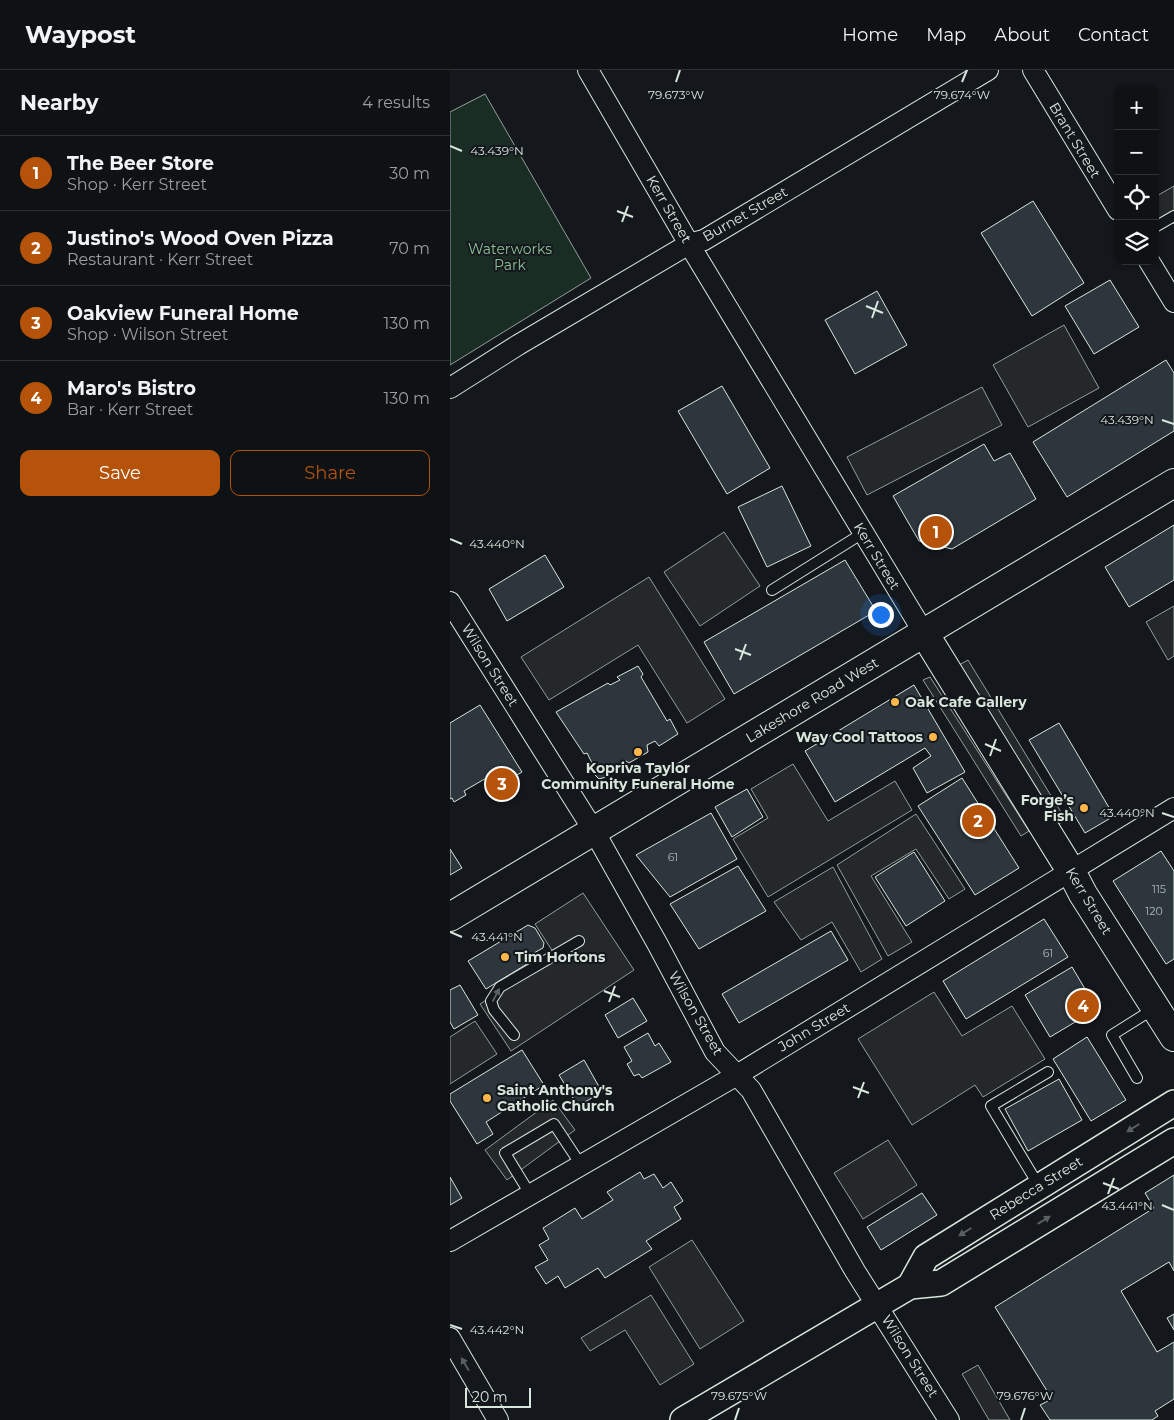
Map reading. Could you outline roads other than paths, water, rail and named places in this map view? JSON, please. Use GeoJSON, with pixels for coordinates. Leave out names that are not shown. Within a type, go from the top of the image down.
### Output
{"type":"FeatureCollection","features":[{"type":"Feature","properties":{"kind":"main road","name":"Lakeshore Road West"},"geometry":{"type":"LineString","coordinates":[[450,917],[1174,483]]}},
{"type":"Feature","properties":{"kind":"main road","name":"Kerr Street"},"geometry":{"type":"LineString","coordinates":[[924,633],[1174,1037]]}},
{"type":"Feature","properties":{"kind":"street","name":"Kerr Street"},"geometry":{"type":"LineString","coordinates":[[588,70],[689,244],[924,633]]}},
{"type":"Feature","properties":{"kind":"street","name":"Burnet Street"},"geometry":{"type":"LineString","coordinates":[[450,388],[518,345],[689,244],[704,240],[988,70]]}},
{"type":"Feature","properties":{"kind":"street","name":"Brant Street"},"geometry":{"type":"LineString","coordinates":[[1033,70],[1114,203]]}},
{"type":"Feature","properties":{"kind":"street"},"geometry":{"type":"LineString","coordinates":[[1151,265],[1174,302]]}},
{"type":"Feature","properties":{"kind":"street","name":"Wilson Street"},"geometry":{"type":"LineString","coordinates":[[450,602],[594,831],[715,1052],[751,1090],[855,1271],[949,1420]]}},
{"type":"Feature","properties":{"kind":"street","name":"John Street"},"geometry":{"type":"LineString","coordinates":[[450,1241],[737,1075],[755,1062],[1174,808]]}},
{"type":"Feature","properties":{"kind":"street","name":"Rebecca Street"},"geometry":{"type":"LineString","coordinates":[[910,1286],[926,1256],[1174,1102]]}},
{"type":"Feature","properties":{"kind":"street"},"geometry":{"type":"LineString","coordinates":[[682,1420],[910,1286],[941,1283],[1174,1141]]}},
{"type":"Feature","properties":{"kind":"street"},"geometry":{"type":"LineString","coordinates":[[450,1338],[498,1420]]}},
{"type":"Feature","properties":{"kind":"lane"},"geometry":{"type":"LineString","coordinates":[[1159,225],[1174,216]]}},
{"type":"Feature","properties":{"kind":"lane"},"geometry":{"type":"LineString","coordinates":[[772,590],[863,533]]}},
{"type":"Feature","properties":{"kind":"lane"},"geometry":{"type":"LineString","coordinates":[[514,1036],[494,1010],[491,1001],[500,987],[579,941]]}},
{"type":"Feature","properties":{"kind":"lane"},"geometry":{"type":"LineString","coordinates":[[1138,1078],[1112,1035],[1155,1008]]}},
{"type":"Feature","properties":{"kind":"lane"},"geometry":{"type":"LineString","coordinates":[[1039,1186],[991,1106],[1048,1072]]}},
{"type":"Feature","properties":{"kind":"lane"},"geometry":{"type":"LineString","coordinates":[[530,1194],[505,1153],[554,1124],[581,1165]]}},
{"type":"Feature","properties":{"kind":"place","name":"The Beer Store"},"geometry":{"type":"Point","coordinates":[936,532]}},
{"type":"Feature","properties":{"kind":"place","name":"Oak Cafe Gallery"},"geometry":{"type":"Point","coordinates":[895,702]}},
{"type":"Feature","properties":{"kind":"place","name":"Way Cool Tattoos"},"geometry":{"type":"Point","coordinates":[933,737]}},
{"type":"Feature","properties":{"kind":"place","name":"Kopriva Taylor Community Funeral Home"},"geometry":{"type":"Point","coordinates":[638,752]}},
{"type":"Feature","properties":{"kind":"place","name":"Oakview Funeral Home"},"geometry":{"type":"Point","coordinates":[502,784]}},
{"type":"Feature","properties":{"kind":"place","name":"Forge’s Fish"},"geometry":{"type":"Point","coordinates":[1084,808]}},
{"type":"Feature","properties":{"kind":"place","name":"Justino's Wood Oven Pizza"},"geometry":{"type":"Point","coordinates":[978,821]}},
{"type":"Feature","properties":{"kind":"place","name":"Tim Hortons"},"geometry":{"type":"Point","coordinates":[505,957]}},
{"type":"Feature","properties":{"kind":"place","name":"Maro's Bistro"},"geometry":{"type":"Point","coordinates":[1083,1006]}},
{"type":"Feature","properties":{"kind":"place","name":"Saint Anthony's Catholic Church"},"geometry":{"type":"Point","coordinates":[487,1098]}},
{"type":"Feature","properties":{"kind":"park label","name":"Waterworks Park"},"geometry":{"type":"Point","coordinates":[510,257]}}]}
